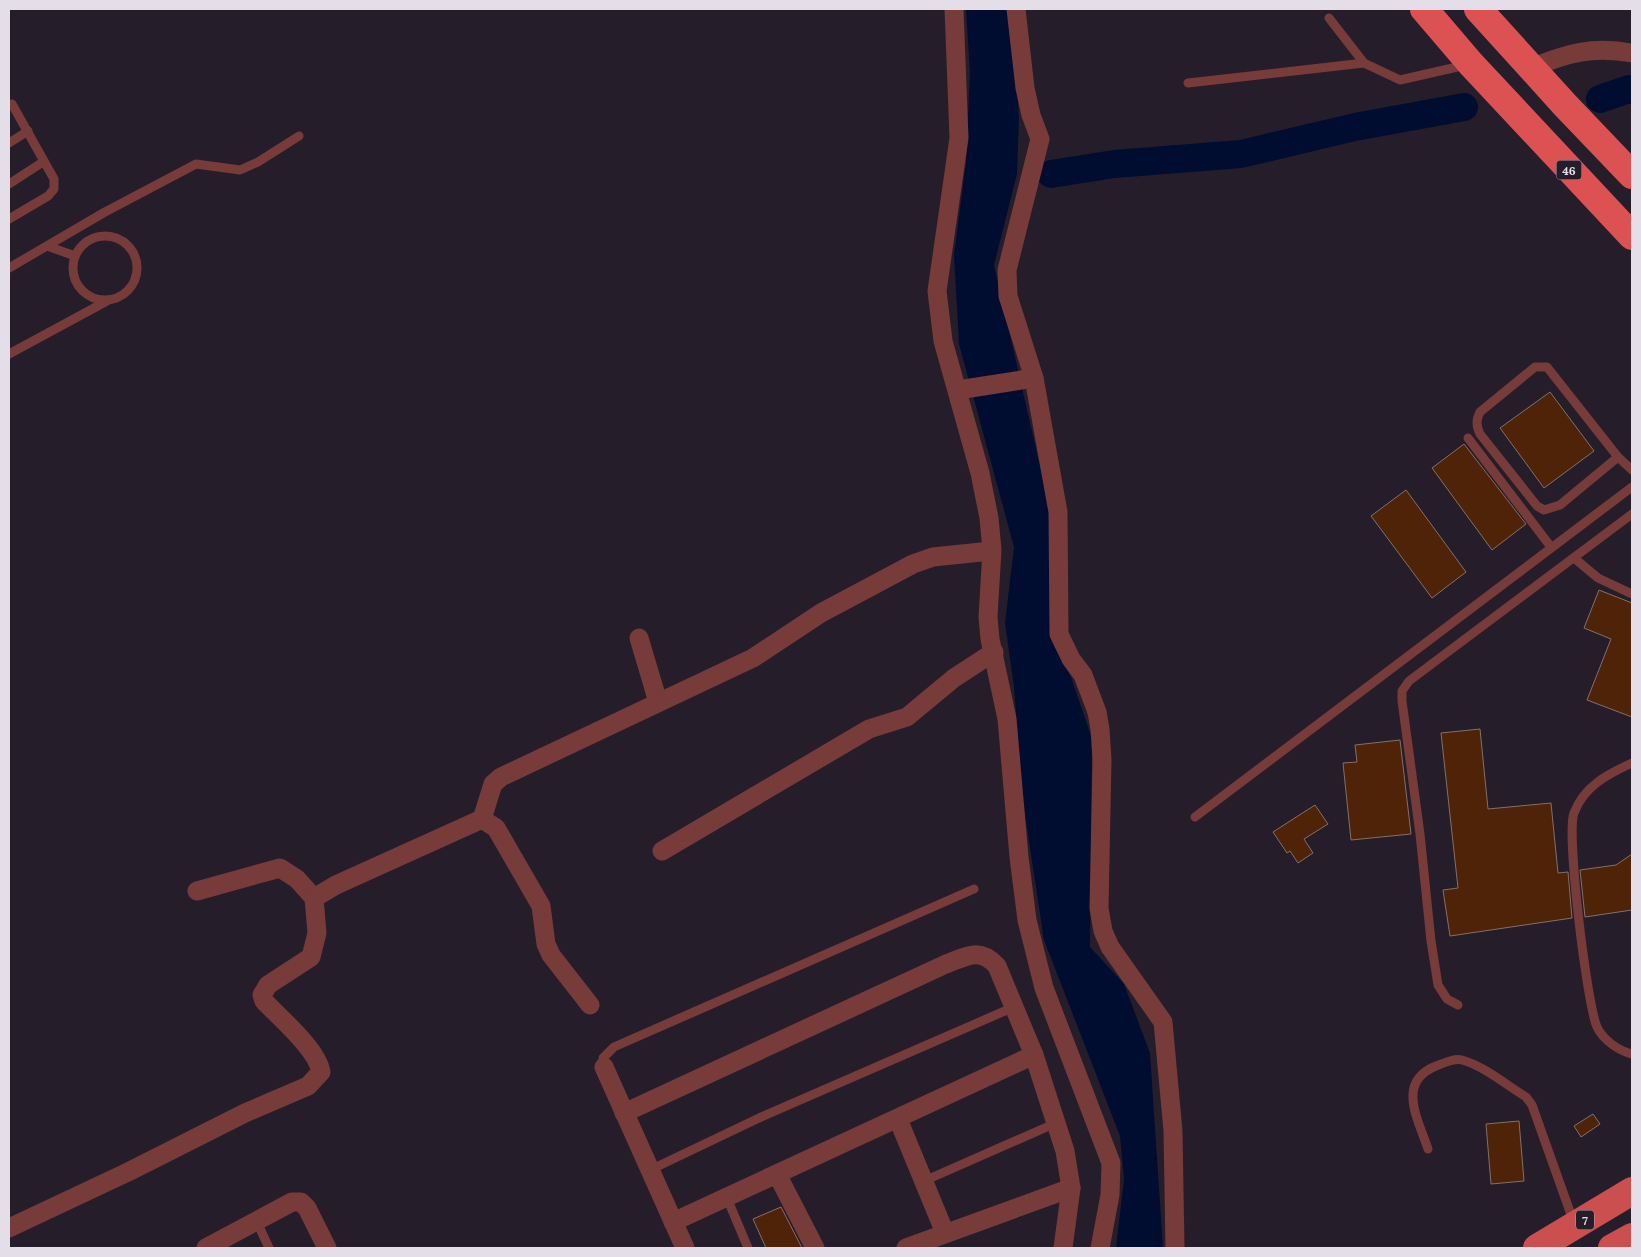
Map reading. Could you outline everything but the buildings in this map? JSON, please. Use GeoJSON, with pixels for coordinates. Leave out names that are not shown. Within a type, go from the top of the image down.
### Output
{"type":"FeatureCollection","features":[{"type":"Feature","properties":{"kind":"highway","name":"46"},"geometry":{"type":"LineString","coordinates":[[1424,9],[1471,64],[1632,236]]}},
{"type":"Feature","properties":{"kind":"highway"},"geometry":{"type":"LineString","coordinates":[[1478,9],[1565,105],[1632,168]]}},
{"type":"Feature","properties":{"kind":"highway"},"geometry":{"type":"LineString","coordinates":[[1586,125],[1632,175]]}},
{"type":"Feature","properties":{"kind":"highway"},"geometry":{"type":"LineString","coordinates":[[1590,192],[1632,241]]}},
{"type":"Feature","properties":{"kind":"main road","name":"7"},"geometry":{"type":"LineString","coordinates":[[1537,1248],[1632,1191]]}},
{"type":"Feature","properties":{"kind":"main road"},"geometry":{"type":"LineString","coordinates":[[1612,1248],[1632,1237]]}},
{"type":"Feature","properties":{"kind":"street"},"geometry":{"type":"LineString","coordinates":[[954,9],[960,138],[937,291],[943,341],[964,389],[990,518],[991,550],[988,617],[990,639],[1008,727],[1022,888],[1035,957],[1044,988],[1112,1163],[1110,1195],[1100,1248]]}},
{"type":"Feature","properties":{"kind":"street"},"geometry":{"type":"LineString","coordinates":[[1016,9],[1025,88],[1031,115],[1040,139],[1010,255],[1007,283],[1008,296],[1029,379],[1058,512],[1060,634],[1071,659],[1083,675],[1097,712],[1100,729],[1099,908],[1103,931],[1120,964],[1163,1022],[1173,1131],[1176,1248]]}},
{"type":"Feature","properties":{"kind":"street"},"geometry":{"type":"LineString","coordinates":[[1538,76],[1565,55],[1586,50],[1610,50],[1632,53]]}},
{"type":"Feature","properties":{"kind":"street"},"geometry":{"type":"LineString","coordinates":[[964,389],[1029,379]]}},
{"type":"Feature","properties":{"kind":"street"},"geometry":{"type":"LineString","coordinates":[[314,898],[336,885],[482,819],[493,784],[500,777],[753,658],[822,613],[913,564],[933,557],[991,550]]}},
{"type":"Feature","properties":{"kind":"street"},"geometry":{"type":"LineString","coordinates":[[639,638],[658,702]]}},
{"type":"Feature","properties":{"kind":"street"},"geometry":{"type":"LineString","coordinates":[[662,851],[869,729],[907,717],[954,678],[994,652]]}},
{"type":"Feature","properties":{"kind":"street"},"geometry":{"type":"LineString","coordinates":[[482,819],[496,828],[541,906],[546,944],[551,955],[590,1005]]}},
{"type":"Feature","properties":{"kind":"street"},"geometry":{"type":"LineString","coordinates":[[9,1228],[128,1172],[245,1113],[308,1086],[321,1072],[317,1062],[303,1042],[264,1001],[262,995],[268,985],[311,958],[317,933],[314,898],[298,879],[280,868],[197,891]]}},
{"type":"Feature","properties":{"kind":"street"},"geometry":{"type":"LineString","coordinates":[[624,1113],[946,964],[982,954],[989,957],[997,966],[1034,1055],[1065,1151],[1071,1188],[1063,1248]]}},
{"type":"Feature","properties":{"kind":"street"},"geometry":{"type":"LineString","coordinates":[[674,1222],[1034,1055]]}},
{"type":"Feature","properties":{"kind":"street"},"geometry":{"type":"LineString","coordinates":[[604,1067],[685,1248]]}},
{"type":"Feature","properties":{"kind":"street"},"geometry":{"type":"LineString","coordinates":[[898,1119],[945,1233]]}},
{"type":"Feature","properties":{"kind":"street"},"geometry":{"type":"LineString","coordinates":[[777,1174],[815,1248]]}},
{"type":"Feature","properties":{"kind":"street"},"geometry":{"type":"LineString","coordinates":[[906,1248],[1071,1188]]}},
{"type":"Feature","properties":{"kind":"street"},"geometry":{"type":"LineString","coordinates":[[206,1248],[292,1202],[301,1202],[307,1208],[327,1248]]}},
{"type":"Feature","properties":{"kind":"lane"},"geometry":{"type":"LineString","coordinates":[[1329,18],[1364,63],[1400,80],[1471,64]]}},
{"type":"Feature","properties":{"kind":"lane"},"geometry":{"type":"LineString","coordinates":[[1188,84],[1364,63]]}},
{"type":"Feature","properties":{"kind":"lane"},"geometry":{"type":"LineString","coordinates":[[9,219],[48,196],[54,188],[54,179],[43,162],[28,131],[10,104]]}},
{"type":"Feature","properties":{"kind":"lane"},"geometry":{"type":"LineString","coordinates":[[9,143],[28,131]]}},
{"type":"Feature","properties":{"kind":"lane"},"geometry":{"type":"LineString","coordinates":[[9,268],[105,212],[196,164],[240,170],[258,162],[299,136]]}},
{"type":"Feature","properties":{"kind":"lane"},"geometry":{"type":"LineString","coordinates":[[9,184],[43,162]]}},
{"type":"Feature","properties":{"kind":"lane"},"geometry":{"type":"LineString","coordinates":[[9,354],[107,301],[120,298],[130,289],[136,278],[138,264],[128,245],[109,236],[98,236],[80,246],[74,256],[72,269],[75,282],[83,292],[94,299],[107,301]]}},
{"type":"Feature","properties":{"kind":"lane"},"geometry":{"type":"LineString","coordinates":[[47,246],[74,256]]}},
{"type":"Feature","properties":{"kind":"lane"},"geometry":{"type":"LineString","coordinates":[[1618,456],[1560,505],[1544,510],[1537,506],[1480,434],[1476,426],[1477,418],[1480,412],[1535,367],[1547,367],[1618,456],[1632,470]]}},
{"type":"Feature","properties":{"kind":"lane"},"geometry":{"type":"LineString","coordinates":[[1468,438],[1551,546]]}},
{"type":"Feature","properties":{"kind":"lane"},"geometry":{"type":"LineString","coordinates":[[1195,817],[1551,546],[1632,487]]}},
{"type":"Feature","properties":{"kind":"lane"},"geometry":{"type":"LineString","coordinates":[[1458,1005],[1447,999],[1438,985],[1431,941],[1420,834],[1406,740],[1402,691],[1409,681],[1632,514]]}},
{"type":"Feature","properties":{"kind":"lane"},"geometry":{"type":"LineString","coordinates":[[1574,558],[1598,578],[1632,594]]}},
{"type":"Feature","properties":{"kind":"lane"},"geometry":{"type":"LineString","coordinates":[[1632,763],[1606,774],[1584,793],[1573,814],[1572,853],[1588,993],[1597,1027],[1605,1039],[1632,1054]]}},
{"type":"Feature","properties":{"kind":"lane"},"geometry":{"type":"LineString","coordinates":[[604,1067],[603,1058],[614,1047],[974,889]]}},
{"type":"Feature","properties":{"kind":"lane"},"geometry":{"type":"LineString","coordinates":[[650,1170],[759,1118],[1014,1007]]}},
{"type":"Feature","properties":{"kind":"lane"},"geometry":{"type":"LineString","coordinates":[[1428,1149],[1412,1100],[1413,1089],[1418,1077],[1448,1061],[1460,1059],[1471,1063],[1526,1097],[1532,1105],[1575,1226]]}},
{"type":"Feature","properties":{"kind":"lane"},"geometry":{"type":"LineString","coordinates":[[924,1181],[1056,1123]]}},
{"type":"Feature","properties":{"kind":"lane"},"geometry":{"type":"LineString","coordinates":[[726,1198],[748,1248]]}},
{"type":"Feature","properties":{"kind":"lane"},"geometry":{"type":"LineString","coordinates":[[257,1222],[269,1248]]}},
{"type":"Feature","properties":{"kind":"water"},"geometry":{"type":"Polygon","coordinates":[[[966,9],[1011,9],[1019,118],[1017,174],[994,265],[1048,501],[1055,577],[1052,642],[1071,677],[1092,739],[1090,947],[1124,984],[1150,1053],[1163,1248],[1116,1248],[1124,1179],[1120,1136],[1044,940],[1022,795],[1014,687],[1005,623],[1014,547],[959,344],[954,255],[966,163],[970,72],[966,9]]]}},
{"type":"Feature","properties":{"kind":"waterway"},"geometry":{"type":"LineString","coordinates":[[1600,99],[1629,89],[1632,90]]}},
{"type":"Feature","properties":{"kind":"waterway"},"geometry":{"type":"LineString","coordinates":[[1051,174],[1114,164],[1241,154],[1355,127],[1464,107]]}}]}
